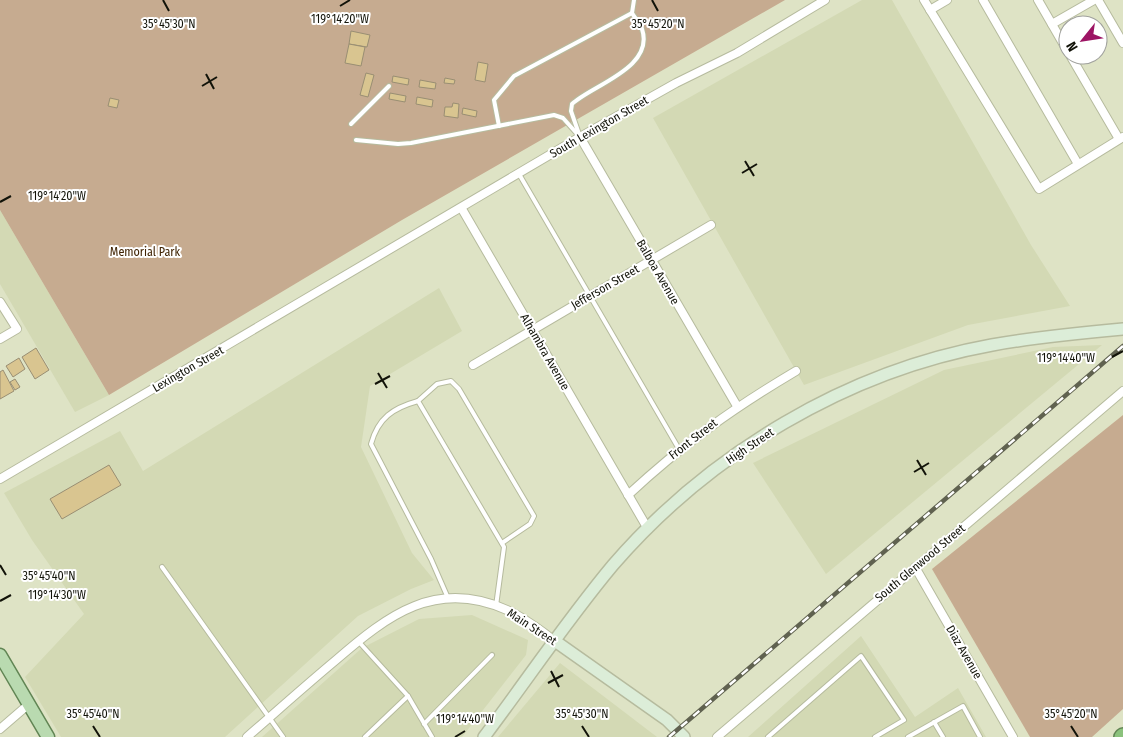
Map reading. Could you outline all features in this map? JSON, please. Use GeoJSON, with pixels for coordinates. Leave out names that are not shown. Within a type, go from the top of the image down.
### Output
{"type":"FeatureCollection","features":[{"type":"Feature","properties":{"kind":"main road","name":"High Street"},"geometry":{"type":"LineString","coordinates":[[484,737],[584,600],[648,528],[686,494],[748,446],[848,389],[935,358],[991,345],[1123,329]]}},
{"type":"Feature","properties":{"kind":"main road","name":"Main Street"},"geometry":{"type":"LineString","coordinates":[[555,642],[667,720],[684,737]]}},
{"type":"Feature","properties":{"kind":"main road"},"geometry":{"type":"LineString","coordinates":[[0,655],[48,737]]}},
{"type":"Feature","properties":{"kind":"street","name":"South Lexington Street"},"geometry":{"type":"LineString","coordinates":[[376,259],[580,138],[676,83],[737,53],[825,0]]}},
{"type":"Feature","properties":{"kind":"street"},"geometry":{"type":"LineString","coordinates":[[924,0],[1039,189],[1121,138],[1076,65]]}},
{"type":"Feature","properties":{"kind":"street"},"geometry":{"type":"LineString","coordinates":[[930,10],[948,0]]}},
{"type":"Feature","properties":{"kind":"street"},"geometry":{"type":"LineString","coordinates":[[983,0],[1078,164]]}},
{"type":"Feature","properties":{"kind":"street"},"geometry":{"type":"LineString","coordinates":[[1038,0],[1058,34]]}},
{"type":"Feature","properties":{"kind":"street"},"geometry":{"type":"LineString","coordinates":[[1052,24],[1094,0]]}},
{"type":"Feature","properties":{"kind":"street"},"geometry":{"type":"LineString","coordinates":[[1098,0],[1123,43]]}},
{"type":"Feature","properties":{"kind":"street","name":"Balboa Avenue"},"geometry":{"type":"LineString","coordinates":[[580,138],[736,406]]}},
{"type":"Feature","properties":{"kind":"street","name":"Alhambra Avenue"},"geometry":{"type":"LineString","coordinates":[[462,209],[628,495]]}},
{"type":"Feature","properties":{"kind":"street","name":"Jefferson Street"},"geometry":{"type":"LineString","coordinates":[[473,365],[711,225]]}},
{"type":"Feature","properties":{"kind":"street","name":"Lexington Street"},"geometry":{"type":"LineString","coordinates":[[0,479],[376,259]]}},
{"type":"Feature","properties":{"kind":"street"},"geometry":{"type":"LineString","coordinates":[[0,302],[17,329],[0,339]]}},
{"type":"Feature","properties":{"kind":"street","name":"Front Street"},"geometry":{"type":"LineString","coordinates":[[628,495],[679,449],[736,406],[796,371]]}},
{"type":"Feature","properties":{"kind":"street","name":"South Glenwood Street"},"geometry":{"type":"LineString","coordinates":[[718,737],[914,567],[1123,391]]}},
{"type":"Feature","properties":{"kind":"street"},"geometry":{"type":"LineString","coordinates":[[628,495],[648,528]]}},
{"type":"Feature","properties":{"kind":"street","name":"Diaz Avenue"},"geometry":{"type":"LineString","coordinates":[[914,567],[1013,737]]}},
{"type":"Feature","properties":{"kind":"street","name":"Main Street"},"geometry":{"type":"LineString","coordinates":[[247,737],[358,641],[377,626],[406,608],[448,599],[475,601],[496,606],[518,616],[555,642]]}},
{"type":"Feature","properties":{"kind":"street"},"geometry":{"type":"LineString","coordinates":[[0,729],[29,704]]}},
{"type":"Feature","properties":{"kind":"lane"},"geometry":{"type":"LineString","coordinates":[[580,138],[571,111],[572,104],[628,68],[641,50],[642,30],[632,13],[634,0]]}},
{"type":"Feature","properties":{"kind":"lane"},"geometry":{"type":"LineString","coordinates":[[499,126],[494,100],[514,76],[632,13]]}},
{"type":"Feature","properties":{"kind":"lane"},"geometry":{"type":"LineString","coordinates":[[351,124],[388,86]]}},
{"type":"Feature","properties":{"kind":"lane"},"geometry":{"type":"LineString","coordinates":[[356,140],[411,143],[559,116],[580,138]]}},
{"type":"Feature","properties":{"kind":"lane"},"geometry":{"type":"LineString","coordinates":[[519,174],[679,449]]}},
{"type":"Feature","properties":{"kind":"lane"},"geometry":{"type":"LineString","coordinates":[[448,599],[431,559],[371,444],[375,429],[397,407],[418,401],[437,384],[451,381],[459,389],[534,516],[530,524],[502,543]]}},
{"type":"Feature","properties":{"kind":"lane"},"geometry":{"type":"LineString","coordinates":[[418,401],[504,547],[496,606]]}},
{"type":"Feature","properties":{"kind":"lane"},"geometry":{"type":"LineString","coordinates":[[162,567],[283,737]]}},
{"type":"Feature","properties":{"kind":"lane"},"geometry":{"type":"LineString","coordinates":[[358,641],[408,696],[432,737]]}},
{"type":"Feature","properties":{"kind":"lane"},"geometry":{"type":"LineString","coordinates":[[424,724],[492,655]]}},
{"type":"Feature","properties":{"kind":"lane"},"geometry":{"type":"LineString","coordinates":[[768,737],[861,656],[904,720],[875,737]]}},
{"type":"Feature","properties":{"kind":"lane"},"geometry":{"type":"LineString","coordinates":[[364,737],[408,696]]}},
{"type":"Feature","properties":{"kind":"lane"},"geometry":{"type":"LineString","coordinates":[[908,737],[962,706],[980,737]]}},
{"type":"Feature","properties":{"kind":"lane"},"geometry":{"type":"LineString","coordinates":[[934,722],[942,737]]}},
{"type":"Feature","properties":{"kind":"shaded area"},"geometry":{"type":"Polygon","coordinates":[[[862,0],[892,0],[1031,245],[1070,306],[968,325],[804,385],[653,118],[862,0]]]}},
{"type":"Feature","properties":{"kind":"shaded area"},"geometry":{"type":"Polygon","coordinates":[[[0,210],[109,395],[75,412],[0,284],[0,210]]]}},
{"type":"Feature","properties":{"kind":"shaded area"},"geometry":{"type":"Polygon","coordinates":[[[439,288],[462,331],[370,386],[361,447],[412,553],[434,580],[411,589],[358,616],[225,737],[61,737],[25,677],[84,614],[32,540],[4,493],[120,431],[143,471],[439,288]]]}},
{"type":"Feature","properties":{"kind":"shaded area"},"geometry":{"type":"Polygon","coordinates":[[[1102,345],[826,574],[753,463],[944,370],[1053,347],[1102,345]]]}},
{"type":"Feature","properties":{"kind":"shaded area"},"geometry":{"type":"Polygon","coordinates":[[[472,615],[528,640],[526,655],[462,737],[262,737],[362,648],[419,619],[472,615]]]}},
{"type":"Feature","properties":{"kind":"shaded area"},"geometry":{"type":"Polygon","coordinates":[[[861,636],[915,717],[958,688],[986,737],[748,737],[861,636]]]}},
{"type":"Feature","properties":{"kind":"shaded area"},"geometry":{"type":"Polygon","coordinates":[[[560,663],[657,737],[498,737],[560,663]]]}},
{"type":"Feature","properties":{"kind":"green space","name":"Memorial Park"},"geometry":{"type":"Polygon","coordinates":[[[0,0],[785,0],[402,220],[109,395],[0,210],[0,0]]]}},
{"type":"Feature","properties":{"kind":"green space"},"geometry":{"type":"Polygon","coordinates":[[[1123,415],[1123,709],[1092,737],[1030,737],[932,569],[1123,415]]]}},
{"type":"Feature","properties":{"kind":"building"},"geometry":{"type":"Polygon","coordinates":[[[351,31],[370,35],[367,47],[349,44],[351,31]]]}},
{"type":"Feature","properties":{"kind":"building"},"geometry":{"type":"Polygon","coordinates":[[[349,44],[365,47],[361,66],[345,63],[349,44]]]}},
{"type":"Feature","properties":{"kind":"building"},"geometry":{"type":"Polygon","coordinates":[[[478,62],[488,64],[485,82],[475,80],[478,62]]]}},
{"type":"Feature","properties":{"kind":"building"},"geometry":{"type":"Polygon","coordinates":[[[366,73],[374,75],[368,97],[360,95],[366,73]]]}},
{"type":"Feature","properties":{"kind":"building"},"geometry":{"type":"Polygon","coordinates":[[[393,76],[409,79],[408,85],[392,82],[393,76]]]}},
{"type":"Feature","properties":{"kind":"building"},"geometry":{"type":"Polygon","coordinates":[[[445,78],[455,80],[454,84],[444,83],[445,78]]]}},
{"type":"Feature","properties":{"kind":"building"},"geometry":{"type":"Polygon","coordinates":[[[420,80],[436,83],[435,89],[419,87],[420,80]]]}},
{"type":"Feature","properties":{"kind":"building"},"geometry":{"type":"Polygon","coordinates":[[[390,93],[406,96],[405,102],[389,99],[390,93]]]}},
{"type":"Feature","properties":{"kind":"building"},"geometry":{"type":"Polygon","coordinates":[[[417,97],[433,100],[432,107],[416,104],[417,97]]]}},
{"type":"Feature","properties":{"kind":"building"},"geometry":{"type":"Polygon","coordinates":[[[110,98],[119,100],[117,108],[108,106],[110,98]]]}},
{"type":"Feature","properties":{"kind":"building"},"geometry":{"type":"Polygon","coordinates":[[[453,103],[459,104],[458,118],[444,116],[445,107],[452,107],[453,103]]]}},
{"type":"Feature","properties":{"kind":"building"},"geometry":{"type":"Polygon","coordinates":[[[463,108],[477,111],[476,117],[462,114],[463,108]]]}},
{"type":"Feature","properties":{"kind":"building"},"geometry":{"type":"Polygon","coordinates":[[[36,348],[49,370],[35,379],[22,357],[36,348]]]}},
{"type":"Feature","properties":{"kind":"building"},"geometry":{"type":"Polygon","coordinates":[[[19,358],[25,369],[13,377],[6,366],[19,358]]]}},
{"type":"Feature","properties":{"kind":"building"},"geometry":{"type":"Polygon","coordinates":[[[3,370],[14,391],[0,399],[0,372],[3,370]]]}},
{"type":"Feature","properties":{"kind":"building"},"geometry":{"type":"Polygon","coordinates":[[[15,379],[20,387],[15,390],[10,382],[15,379]]]}},
{"type":"Feature","properties":{"kind":"building"},"geometry":{"type":"Polygon","coordinates":[[[109,465],[121,485],[62,519],[50,499],[109,465]]]}},
{"type":"Feature","properties":{"kind":"railway"},"geometry":{"type":"LineString","coordinates":[[669,737],[1123,346]]}}]}
